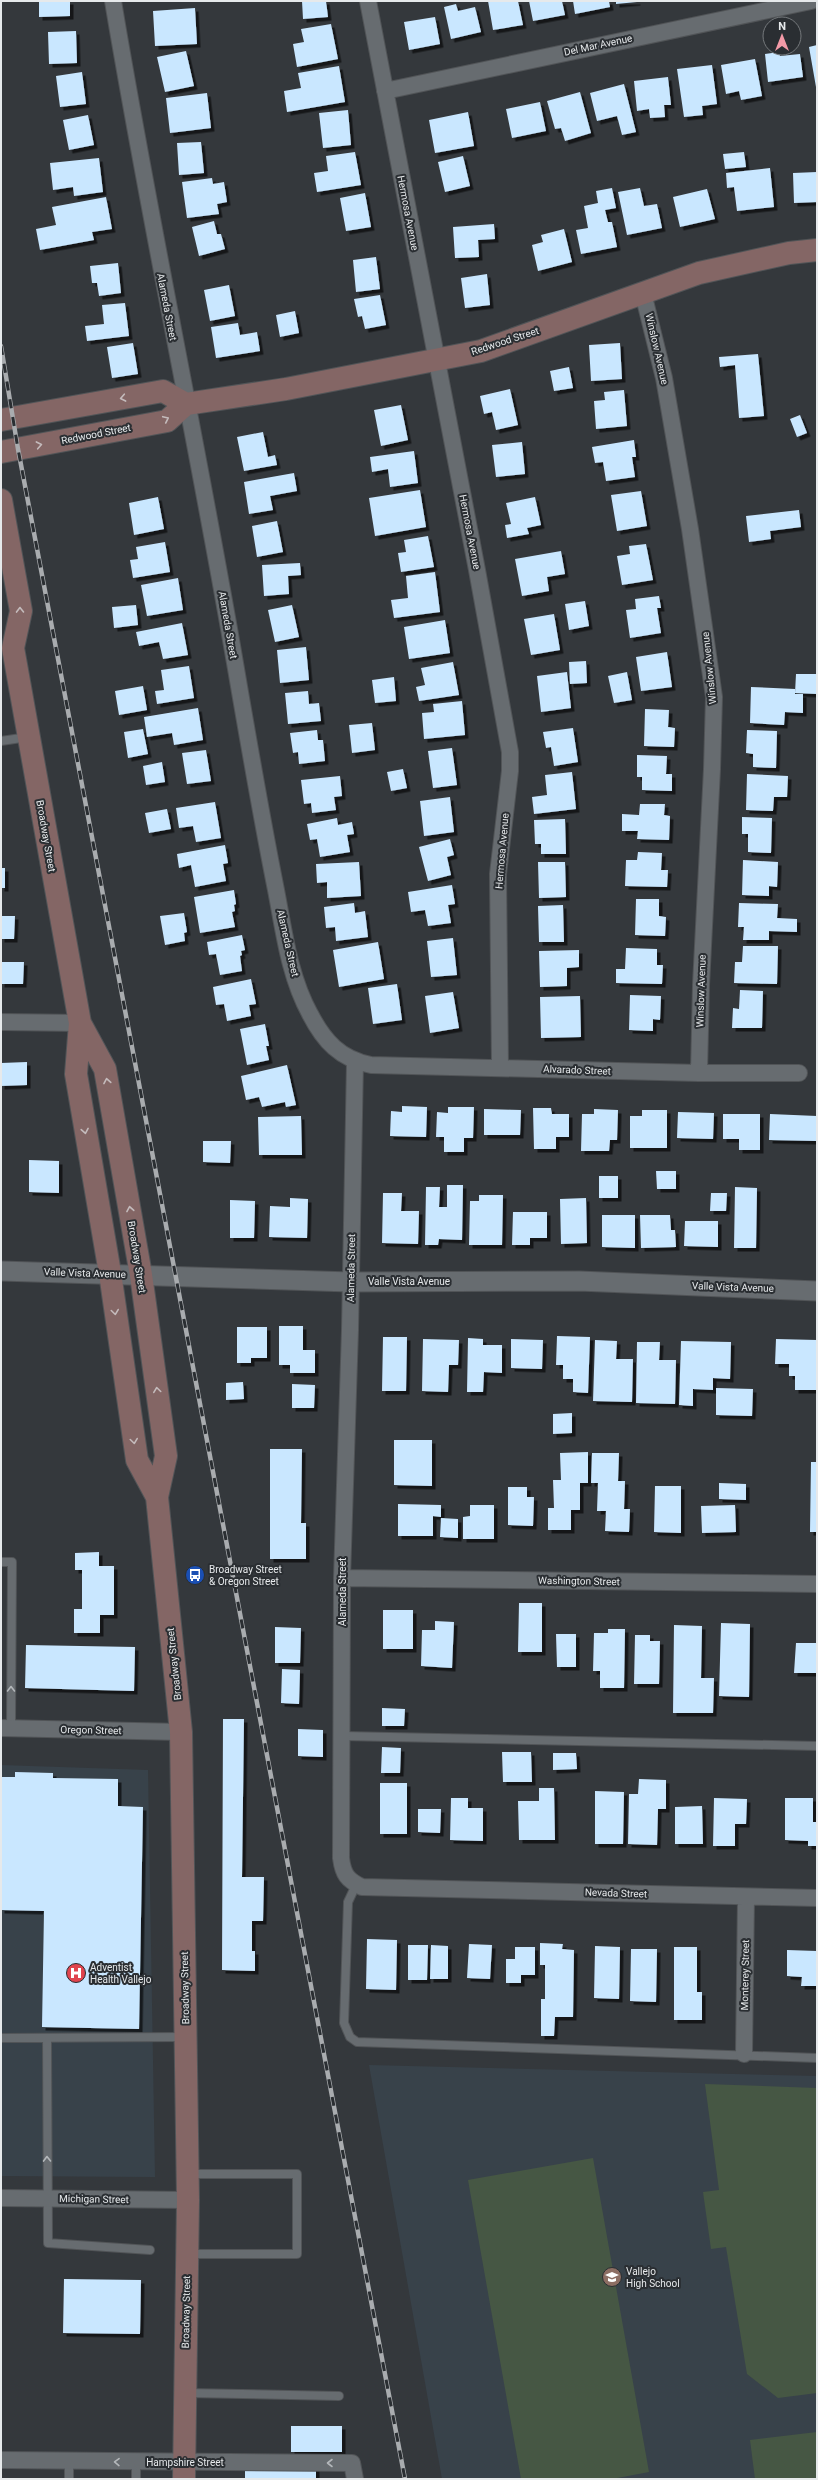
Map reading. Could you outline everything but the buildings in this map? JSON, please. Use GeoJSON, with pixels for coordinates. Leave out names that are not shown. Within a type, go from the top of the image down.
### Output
{"type":"FeatureCollection","features":[{"type":"Feature","properties":{"kind":"main road","name":"Redwood Street"},"geometry":{"type":"LineString","coordinates":[[1,452],[167,421],[186,404],[286,389],[481,351],[699,273],[789,253],[817,250]]}},
{"type":"Feature","properties":{"kind":"main road"},"geometry":{"type":"LineString","coordinates":[[1,420],[163,391],[186,404]]}},
{"type":"Feature","properties":{"kind":"main road","name":"Broadway Street"},"geometry":{"type":"LineString","coordinates":[[1,500],[21,611],[7,640],[29,737],[80,1023],[76,1074],[110,1273],[137,1460],[157,1497]]}},
{"type":"Feature","properties":{"kind":"main road","name":"Broadway Street"},"geometry":{"type":"LineString","coordinates":[[80,1023],[105,1069],[141,1275],[166,1456],[157,1497],[181,1732],[188,2174],[184,2471]]}},
{"type":"Feature","properties":{"kind":"street","name":"Alameda Street"},"geometry":{"type":"LineString","coordinates":[[114,1],[140,166],[186,404],[291,969],[309,1013],[333,1048],[355,1062],[351,1282],[342,1578],[343,1736],[341,1858],[344,1874],[348,1880],[356,1885]]}},
{"type":"Feature","properties":{"kind":"street","name":"Hermosa Avenue"},"geometry":{"type":"LineString","coordinates":[[368,1],[436,360],[478,570],[510,752],[510,771],[498,874],[500,1067]]}},
{"type":"Feature","properties":{"kind":"street","name":"Del Mar Avenue"},"geometry":{"type":"LineString","coordinates":[[385,91],[811,1]]}},
{"type":"Feature","properties":{"kind":"street","name":"Winslow Avenue"},"geometry":{"type":"LineString","coordinates":[[643,293],[664,378],[692,537],[714,697],[712,769],[701,985],[699,1073]]}},
{"type":"Feature","properties":{"kind":"street"},"geometry":{"type":"LineString","coordinates":[[1,1022],[80,1023]]}},
{"type":"Feature","properties":{"kind":"street","name":"Alvarado Street"},"geometry":{"type":"LineString","coordinates":[[355,1062],[371,1065],[699,1073],[799,1073]]}},
{"type":"Feature","properties":{"kind":"street","name":"Valle Vista Avenue"},"geometry":{"type":"LineString","coordinates":[[1,1271],[110,1273],[351,1282],[579,1281],[817,1290]]}},
{"type":"Feature","properties":{"kind":"street","name":"Washington Street"},"geometry":{"type":"LineString","coordinates":[[342,1578],[817,1584]]}},
{"type":"Feature","properties":{"kind":"street","name":"Oregon Street"},"geometry":{"type":"LineString","coordinates":[[6,1728],[181,1732]]}},
{"type":"Feature","properties":{"kind":"street","name":"Nevada Street"},"geometry":{"type":"LineString","coordinates":[[356,1885],[362,1887],[415,1887],[817,1898]]}},
{"type":"Feature","properties":{"kind":"street","name":"Monterey Street"},"geometry":{"type":"LineString","coordinates":[[744,2054],[746,1897]]}},
{"type":"Feature","properties":{"kind":"street","name":"Michigan Street"},"geometry":{"type":"LineString","coordinates":[[1,2198],[188,2200]]}},
{"type":"Feature","properties":{"kind":"street","name":"Hampshire Street"},"geometry":{"type":"LineString","coordinates":[[1,2460],[136,2462],[184,2471],[352,2463],[355,2479]]}},
{"type":"Feature","properties":{"kind":"lane"},"geometry":{"type":"LineString","coordinates":[[1,741],[29,737]]}},
{"type":"Feature","properties":{"kind":"lane"},"geometry":{"type":"LineString","coordinates":[[1,1562],[12,1562],[6,1728]]}},
{"type":"Feature","properties":{"kind":"lane"},"geometry":{"type":"LineString","coordinates":[[343,1736],[817,1746]]}},
{"type":"Feature","properties":{"kind":"lane"},"geometry":{"type":"LineString","coordinates":[[356,1885],[348,1902],[344,2023],[350,2037],[357,2042],[744,2054],[817,2058]]}},
{"type":"Feature","properties":{"kind":"lane"},"geometry":{"type":"LineString","coordinates":[[1,2038],[186,2038]]}},
{"type":"Feature","properties":{"kind":"lane"},"geometry":{"type":"LineString","coordinates":[[47,2038],[48,2243],[150,2250]]}},
{"type":"Feature","properties":{"kind":"lane"},"geometry":{"type":"LineString","coordinates":[[187,2254],[297,2254],[297,2174],[188,2174]]}},
{"type":"Feature","properties":{"kind":"lane"},"geometry":{"type":"LineString","coordinates":[[185,2393],[338,2396]]}},
{"type":"Feature","properties":{"kind":"lane"},"geometry":{"type":"LineString","coordinates":[[69,2461],[69,2479]]}},
{"type":"Feature","properties":{"kind":"lane"},"geometry":{"type":"LineString","coordinates":[[136,2462],[136,2479]]}},
{"type":"Feature","properties":{"kind":"shaded area","name":"Adventist Health Vallejo"},"geometry":{"type":"Polygon","coordinates":[[[1,1765],[148,1770],[155,2177],[1,2176],[1,1765]]]}},
{"type":"Feature","properties":{"kind":"shaded area","name":"Vallejo High School"},"geometry":{"type":"Polygon","coordinates":[[[369,2065],[817,2076],[817,2479],[442,2479],[369,2065]]]}},
{"type":"Feature","properties":{"kind":"green space"},"geometry":{"type":"Polygon","coordinates":[[[705,2084],[817,2088],[817,2393],[778,2398],[747,2374],[726,2247],[711,2249],[703,2192],[719,2190],[705,2084]]]}},
{"type":"Feature","properties":{"kind":"green space"},"geometry":{"type":"Polygon","coordinates":[[[593,2158],[649,2472],[612,2479],[521,2479],[468,2180],[593,2158]]]}},
{"type":"Feature","properties":{"kind":"green space"},"geometry":{"type":"Polygon","coordinates":[[[817,2432],[817,2479],[755,2479],[750,2440],[817,2432]]]}},
{"type":"Feature","properties":{"kind":"railway"},"geometry":{"type":"LineString","coordinates":[[1,346],[18,449],[405,2479]]}},
{"type":"Feature","properties":{"kind":"place","name":"Broadway Street & Oregon Street"},"geometry":{"type":"Point","coordinates":[195,1575]}},
{"type":"Feature","properties":{"kind":"place","name":"Adventist Health Vallejo"},"geometry":{"type":"Point","coordinates":[76,1973]}},
{"type":"Feature","properties":{"kind":"place","name":"Vallejo High School"},"geometry":{"type":"Point","coordinates":[612,2277]}}]}
